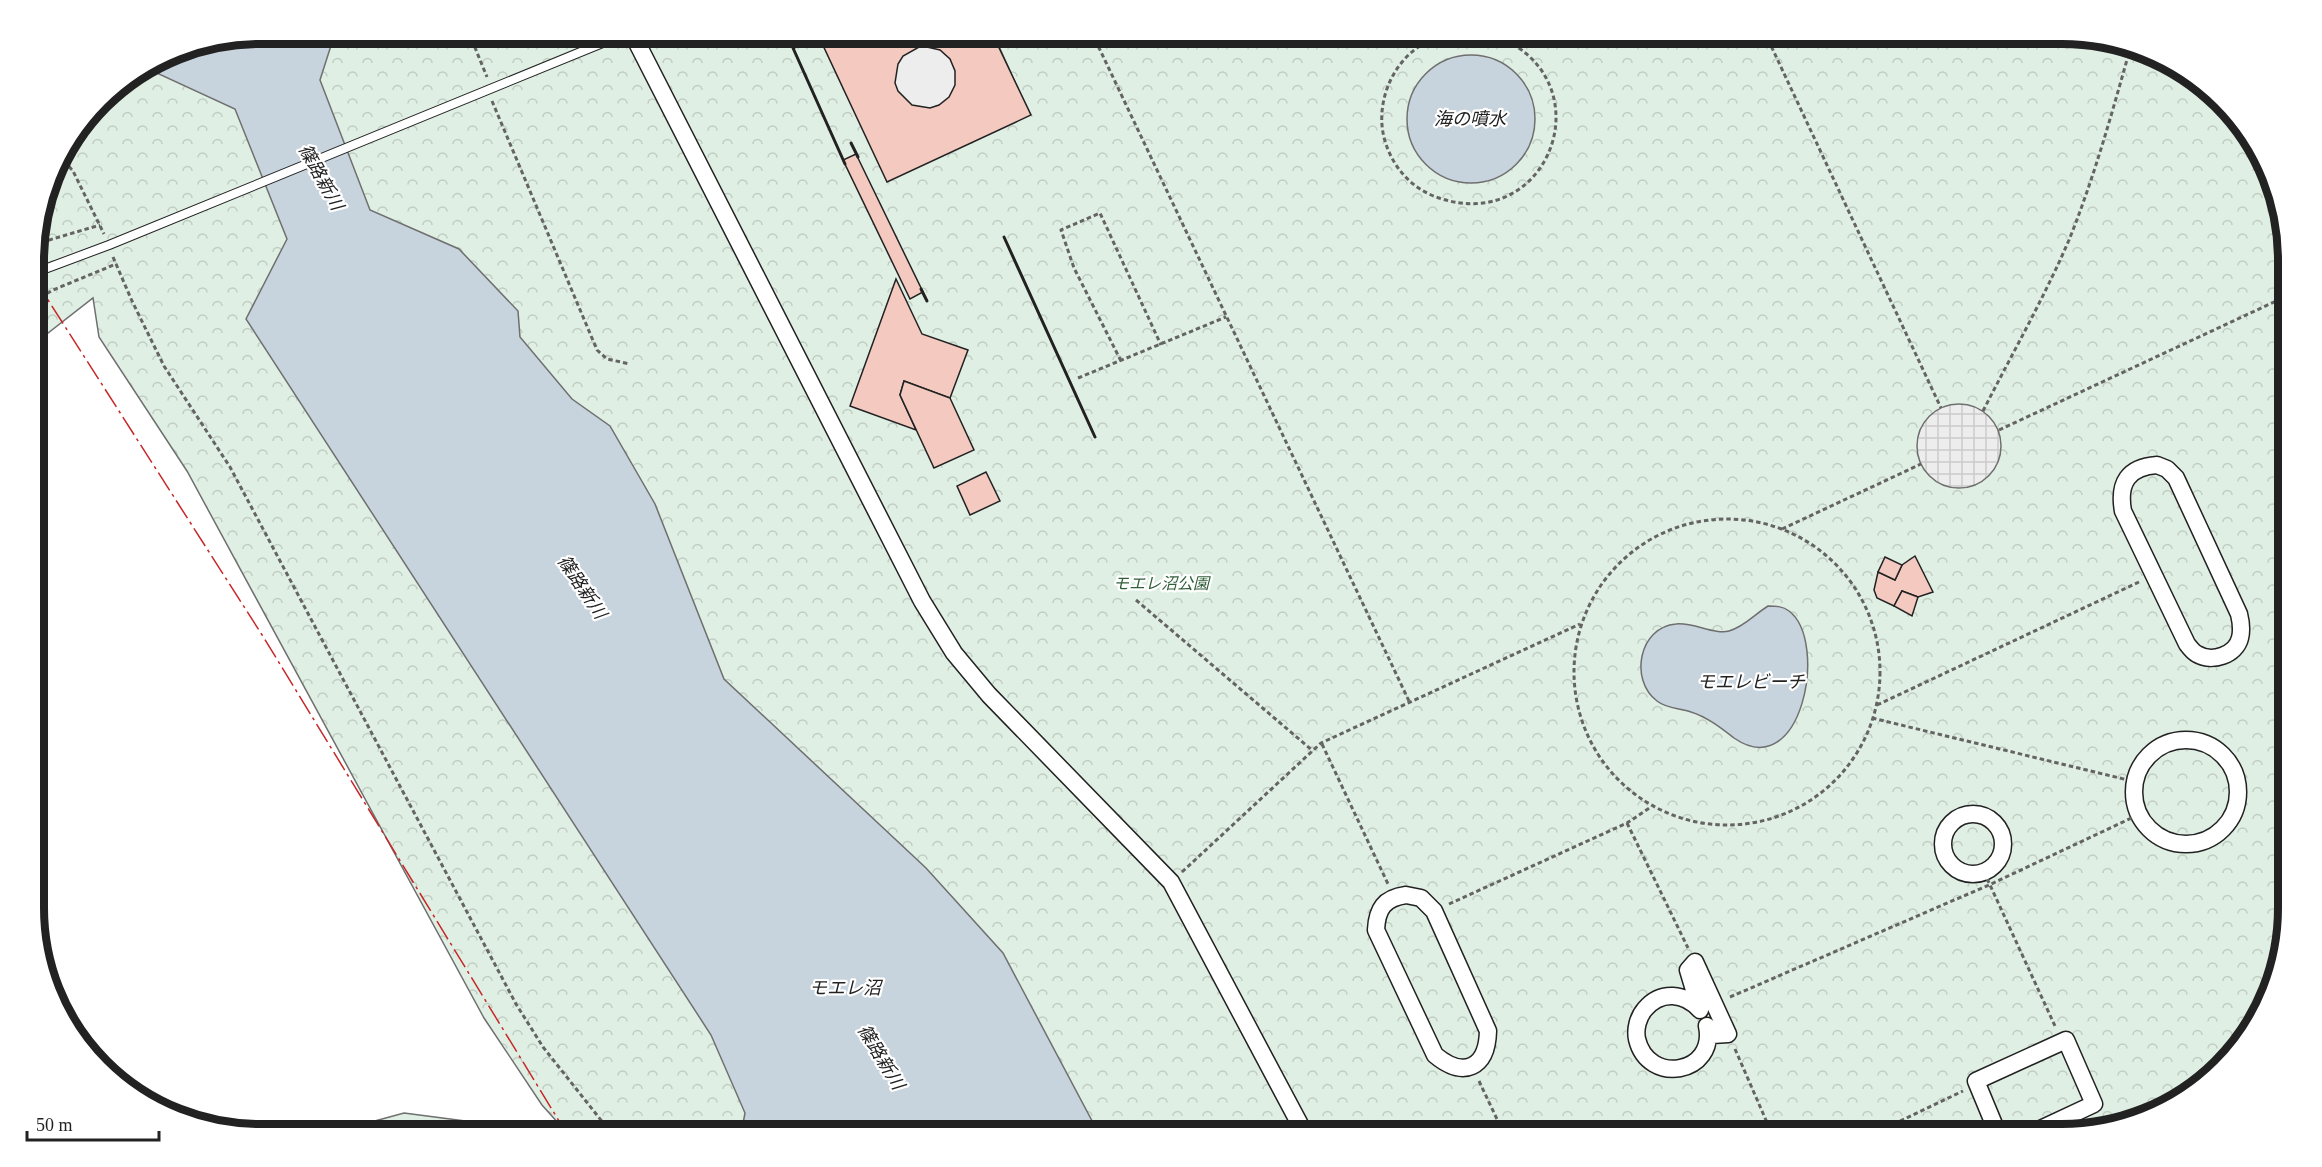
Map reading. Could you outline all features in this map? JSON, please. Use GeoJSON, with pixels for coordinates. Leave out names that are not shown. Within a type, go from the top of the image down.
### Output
{"type":"FeatureCollection","features":[{"type":"Feature","properties":{"kind":"street"},"geometry":{"type":"LineString","coordinates":[[635,44],[922,601],[954,653],[989,695],[1171,882],[1300,1124]]}},
{"type":"Feature","properties":{"kind":"street"},"geometry":{"type":"LineString","coordinates":[[2157,465],[2167,469],[2176,478],[2239,614],[2240,640],[2232,651],[2218,657],[2195,654],[2187,644],[2154,575],[2123,511],[2121,498],[2127,477],[2145,466],[2157,465]]}},
{"type":"Feature","properties":{"kind":"street"},"geometry":{"type":"LineString","coordinates":[[2191,741],[2204,743],[2225,758],[2237,782],[2238,796],[2232,816],[2219,833],[2207,840],[2186,844],[2166,840],[2144,823],[2134,798],[2136,782],[2145,761],[2154,751],[2165,745],[2191,741]]}},
{"type":"Feature","properties":{"kind":"street"},"geometry":{"type":"LineString","coordinates":[[1406,895],[1421,898],[1434,911],[1488,1031],[1488,1047],[1482,1058],[1472,1065],[1460,1068],[1448,1066],[1435,1056],[1391,962],[1377,930],[1377,916],[1384,905],[1394,897],[1406,895]]}},
{"type":"Feature","properties":{"kind":"street"},"geometry":{"type":"LineString","coordinates":[[1695,962],[1715,1003],[1728,1034],[1712,1035],[1707,1026],[1709,1043],[1694,1063],[1682,1068],[1663,1067],[1647,1058],[1640,1048],[1636,1036],[1637,1024],[1642,1013],[1659,998],[1670,995],[1682,996],[1692,1001],[1700,1010],[1688,970],[1695,962]]}},
{"type":"Feature","properties":{"kind":"street"},"geometry":{"type":"LineString","coordinates":[[1994,1124],[1976,1082],[2066,1040],[2094,1104],[2051,1124]]}},
{"type":"Feature","properties":{"kind":"lane"},"geometry":{"type":"LineString","coordinates":[[44,269],[109,246],[603,44]]}},
{"type":"Feature","properties":{"kind":"path"},"geometry":{"type":"LineString","coordinates":[[473,44],[490,91],[597,350],[607,359],[630,364]]}},
{"type":"Feature","properties":{"kind":"path"},"geometry":{"type":"LineString","coordinates":[[1097,44],[1409,701]]}},
{"type":"Feature","properties":{"kind":"path"},"geometry":{"type":"LineString","coordinates":[[1427,44],[1404,60],[1392,75],[1385,93],[1382,131],[1395,165],[1419,189],[1450,202],[1470,205],[1489,204],[1521,187],[1536,173],[1548,155],[1555,136],[1557,119],[1550,85],[1532,58],[1514,44]]}},
{"type":"Feature","properties":{"kind":"path"},"geometry":{"type":"LineString","coordinates":[[1770,44],[1941,408]]}},
{"type":"Feature","properties":{"kind":"path"},"geometry":{"type":"LineString","coordinates":[[1983,411],[2068,240],[2109,122],[2129,54]]}},
{"type":"Feature","properties":{"kind":"path"},"geometry":{"type":"LineString","coordinates":[[66,163],[73,171],[100,225],[164,366],[230,467],[516,1004],[543,1047],[604,1124]]}},
{"type":"Feature","properties":{"kind":"path"},"geometry":{"type":"LineString","coordinates":[[1121,361],[1074,268],[1061,230],[1100,213],[1161,345]]}},
{"type":"Feature","properties":{"kind":"path"},"geometry":{"type":"LineString","coordinates":[[44,241],[100,225]]}},
{"type":"Feature","properties":{"kind":"path"},"geometry":{"type":"LineString","coordinates":[[44,295],[116,264]]}},
{"type":"Feature","properties":{"kind":"path"},"geometry":{"type":"LineString","coordinates":[[1999,430],[2278,300]]}},
{"type":"Feature","properties":{"kind":"path"},"geometry":{"type":"LineString","coordinates":[[1078,378],[1226,317]]}},
{"type":"Feature","properties":{"kind":"path"},"geometry":{"type":"LineString","coordinates":[[1782,529],[1921,465]]}},
{"type":"Feature","properties":{"kind":"path"},"geometry":{"type":"LineString","coordinates":[[1718,519],[1760,522],[1782,529],[1803,539],[1839,568],[1862,602],[1876,637],[1880,660],[1876,705],[1867,735],[1854,758],[1839,776],[1802,807],[1779,817],[1744,824],[1701,824],[1677,818],[1652,807],[1630,792],[1596,753],[1585,729],[1574,678],[1575,652],[1580,624],[1590,601],[1604,580],[1641,543],[1690,524],[1718,519]]}},
{"type":"Feature","properties":{"kind":"path"},"geometry":{"type":"LineString","coordinates":[[1876,705],[2154,575]]}},
{"type":"Feature","properties":{"kind":"path"},"geometry":{"type":"LineString","coordinates":[[1136,600],[1313,751]]}},
{"type":"Feature","properties":{"kind":"path"},"geometry":{"type":"LineString","coordinates":[[1171,882],[1321,743],[1580,624]]}},
{"type":"Feature","properties":{"kind":"path"},"geometry":{"type":"LineString","coordinates":[[1872,718],[2136,782]]}},
{"type":"Feature","properties":{"kind":"path"},"geometry":{"type":"LineString","coordinates":[[1321,743],[1394,897]]}},
{"type":"Feature","properties":{"kind":"path"},"geometry":{"type":"LineString","coordinates":[[1434,911],[1627,823],[1652,807]]}},
{"type":"Feature","properties":{"kind":"path"},"geometry":{"type":"LineString","coordinates":[[1715,1003],[1986,878],[2140,814]]}},
{"type":"Feature","properties":{"kind":"path"},"geometry":{"type":"LineString","coordinates":[[1986,878],[2063,1041]]}},
{"type":"Feature","properties":{"kind":"path"},"geometry":{"type":"LineString","coordinates":[[1472,1065],[1499,1124]]}},
{"type":"Feature","properties":{"kind":"path"},"geometry":{"type":"LineString","coordinates":[[1894,1124],[1977,1084]]}},
{"type":"Feature","properties":{"kind":"green space","name":"モエレ沼公園"},"geometry":{"type":"Polygon","coordinates":[[[2077,44],[2132,55],[2183,80],[2225,117],[2242,139],[2262,177],[2277,231],[2278,922],[2267,977],[2250,1016],[2242,1028],[2205,1070],[2183,1087],[2145,1107],[2091,1122],[2062,1124],[559,1124],[542,1105],[484,1018],[187,471],[99,337],[93,298],[44,336],[45,231],[55,190],[72,151],[97,117],[117,97],[151,72],[190,55],[231,45],[2077,44]]]}},
{"type":"Feature","properties":{"kind":"green space"},"geometry":{"type":"Polygon","coordinates":[[[404,1113],[478,1124],[364,1124],[404,1113]]]}},
{"type":"Feature","properties":{"kind":"shaded area"},"geometry":{"type":"Polygon","coordinates":[[[829,44],[998,44],[1028,111],[890,177],[829,44]]]}},
{"type":"Feature","properties":{"kind":"shaded area"},"geometry":{"type":"Polygon","coordinates":[[[1959,404],[1975,407],[1989,416],[1998,430],[2001,446],[1998,462],[1989,476],[1975,485],[1959,488],[1943,485],[1929,476],[1920,462],[1917,446],[1920,430],[1929,416],[1943,407],[1959,404]]]}},
{"type":"Feature","properties":{"kind":"water","name":"モエレ沼"},"geometry":{"type":"Polygon","coordinates":[[[331,44],[320,80],[370,210],[459,249],[518,311],[520,337],[572,399],[610,426],[655,504],[724,679],[926,868],[1003,953],[1094,1124],[743,1124],[745,1113],[711,1035],[246,319],[287,239],[235,109],[153,71],[190,55],[231,45],[331,44]]]}},
{"type":"Feature","properties":{"kind":"water","name":"海の噴水"},"geometry":{"type":"Polygon","coordinates":[[[1471,55],[1495,60],[1516,74],[1530,95],[1535,119],[1530,143],[1516,164],[1495,178],[1471,183],[1447,178],[1426,164],[1412,143],[1407,119],[1412,95],[1426,74],[1447,60],[1471,55]]]}},
{"type":"Feature","properties":{"kind":"water","name":"モエレビーチ"},"geometry":{"type":"Polygon","coordinates":[[[1768,606],[1782,607],[1789,611],[1801,627],[1807,650],[1807,677],[1802,703],[1792,726],[1777,742],[1758,747],[1734,738],[1697,714],[1661,704],[1648,692],[1643,681],[1642,656],[1653,634],[1663,627],[1676,624],[1729,631],[1745,623],[1768,606]]]}},
{"type":"Feature","properties":{"kind":"building"},"geometry":{"type":"Polygon","coordinates":[[[822,44],[997,44],[1031,115],[887,182],[822,44]],[[919,47],[903,56],[898,64],[895,83],[898,91],[912,105],[930,108],[939,105],[949,97],[955,85],[955,71],[950,59],[940,50],[919,47]]]}},
{"type":"Feature","properties":{"kind":"building"},"geometry":{"type":"Polygon","coordinates":[[[856,154],[923,292],[910,299],[843,160],[856,154]]]}},
{"type":"Feature","properties":{"kind":"building"},"geometry":{"type":"Polygon","coordinates":[[[896,279],[922,334],[968,350],[950,398],[904,381],[900,395],[916,430],[850,406],[896,279]]]}},
{"type":"Feature","properties":{"kind":"building"},"geometry":{"type":"Polygon","coordinates":[[[904,381],[950,398],[974,450],[934,468],[900,395],[904,381]]]}},
{"type":"Feature","properties":{"kind":"building"},"geometry":{"type":"Polygon","coordinates":[[[986,472],[1000,501],[970,515],[957,486],[986,472]]]}},
{"type":"Feature","properties":{"kind":"building"},"geometry":{"type":"Polygon","coordinates":[[[1915,556],[1933,592],[1918,597],[1902,591],[1894,606],[1877,598],[1874,590],[1878,572],[1895,580],[1902,565],[1915,556]]]}},
{"type":"Feature","properties":{"kind":"building"},"geometry":{"type":"Polygon","coordinates":[[[1885,557],[1902,565],[1895,580],[1878,572],[1885,557]]]}},
{"type":"Feature","properties":{"kind":"building"},"geometry":{"type":"Polygon","coordinates":[[[1902,591],[1918,597],[1912,616],[1894,606],[1902,591]]]}},
{"type":"Feature","properties":{"kind":"wall"},"geometry":{"type":"LineString","coordinates":[[801,44],[793,48],[845,164]]}},
{"type":"Feature","properties":{"kind":"wall"},"geometry":{"type":"LineString","coordinates":[[851,143],[858,157]]}},
{"type":"Feature","properties":{"kind":"wall"},"geometry":{"type":"LineString","coordinates":[[1004,237],[1095,437]]}},
{"type":"Feature","properties":{"kind":"wall"},"geometry":{"type":"LineString","coordinates":[[921,289],[927,301]]}},
{"type":"Feature","properties":{"kind":"power"},"geometry":{"type":"LineString","coordinates":[[44,294],[264,638],[561,1124]]}},
{"type":"Feature","properties":{"kind":"water label","name":"篠路新川"},"geometry":{"type":"Point","coordinates":[321,177]}},
{"type":"Feature","properties":{"kind":"water label","name":"篠路新川"},"geometry":{"type":"Point","coordinates":[582,587]}},
{"type":"Feature","properties":{"kind":"water label","name":"篠路新川"},"geometry":{"type":"Point","coordinates":[881,1057]}}]}
